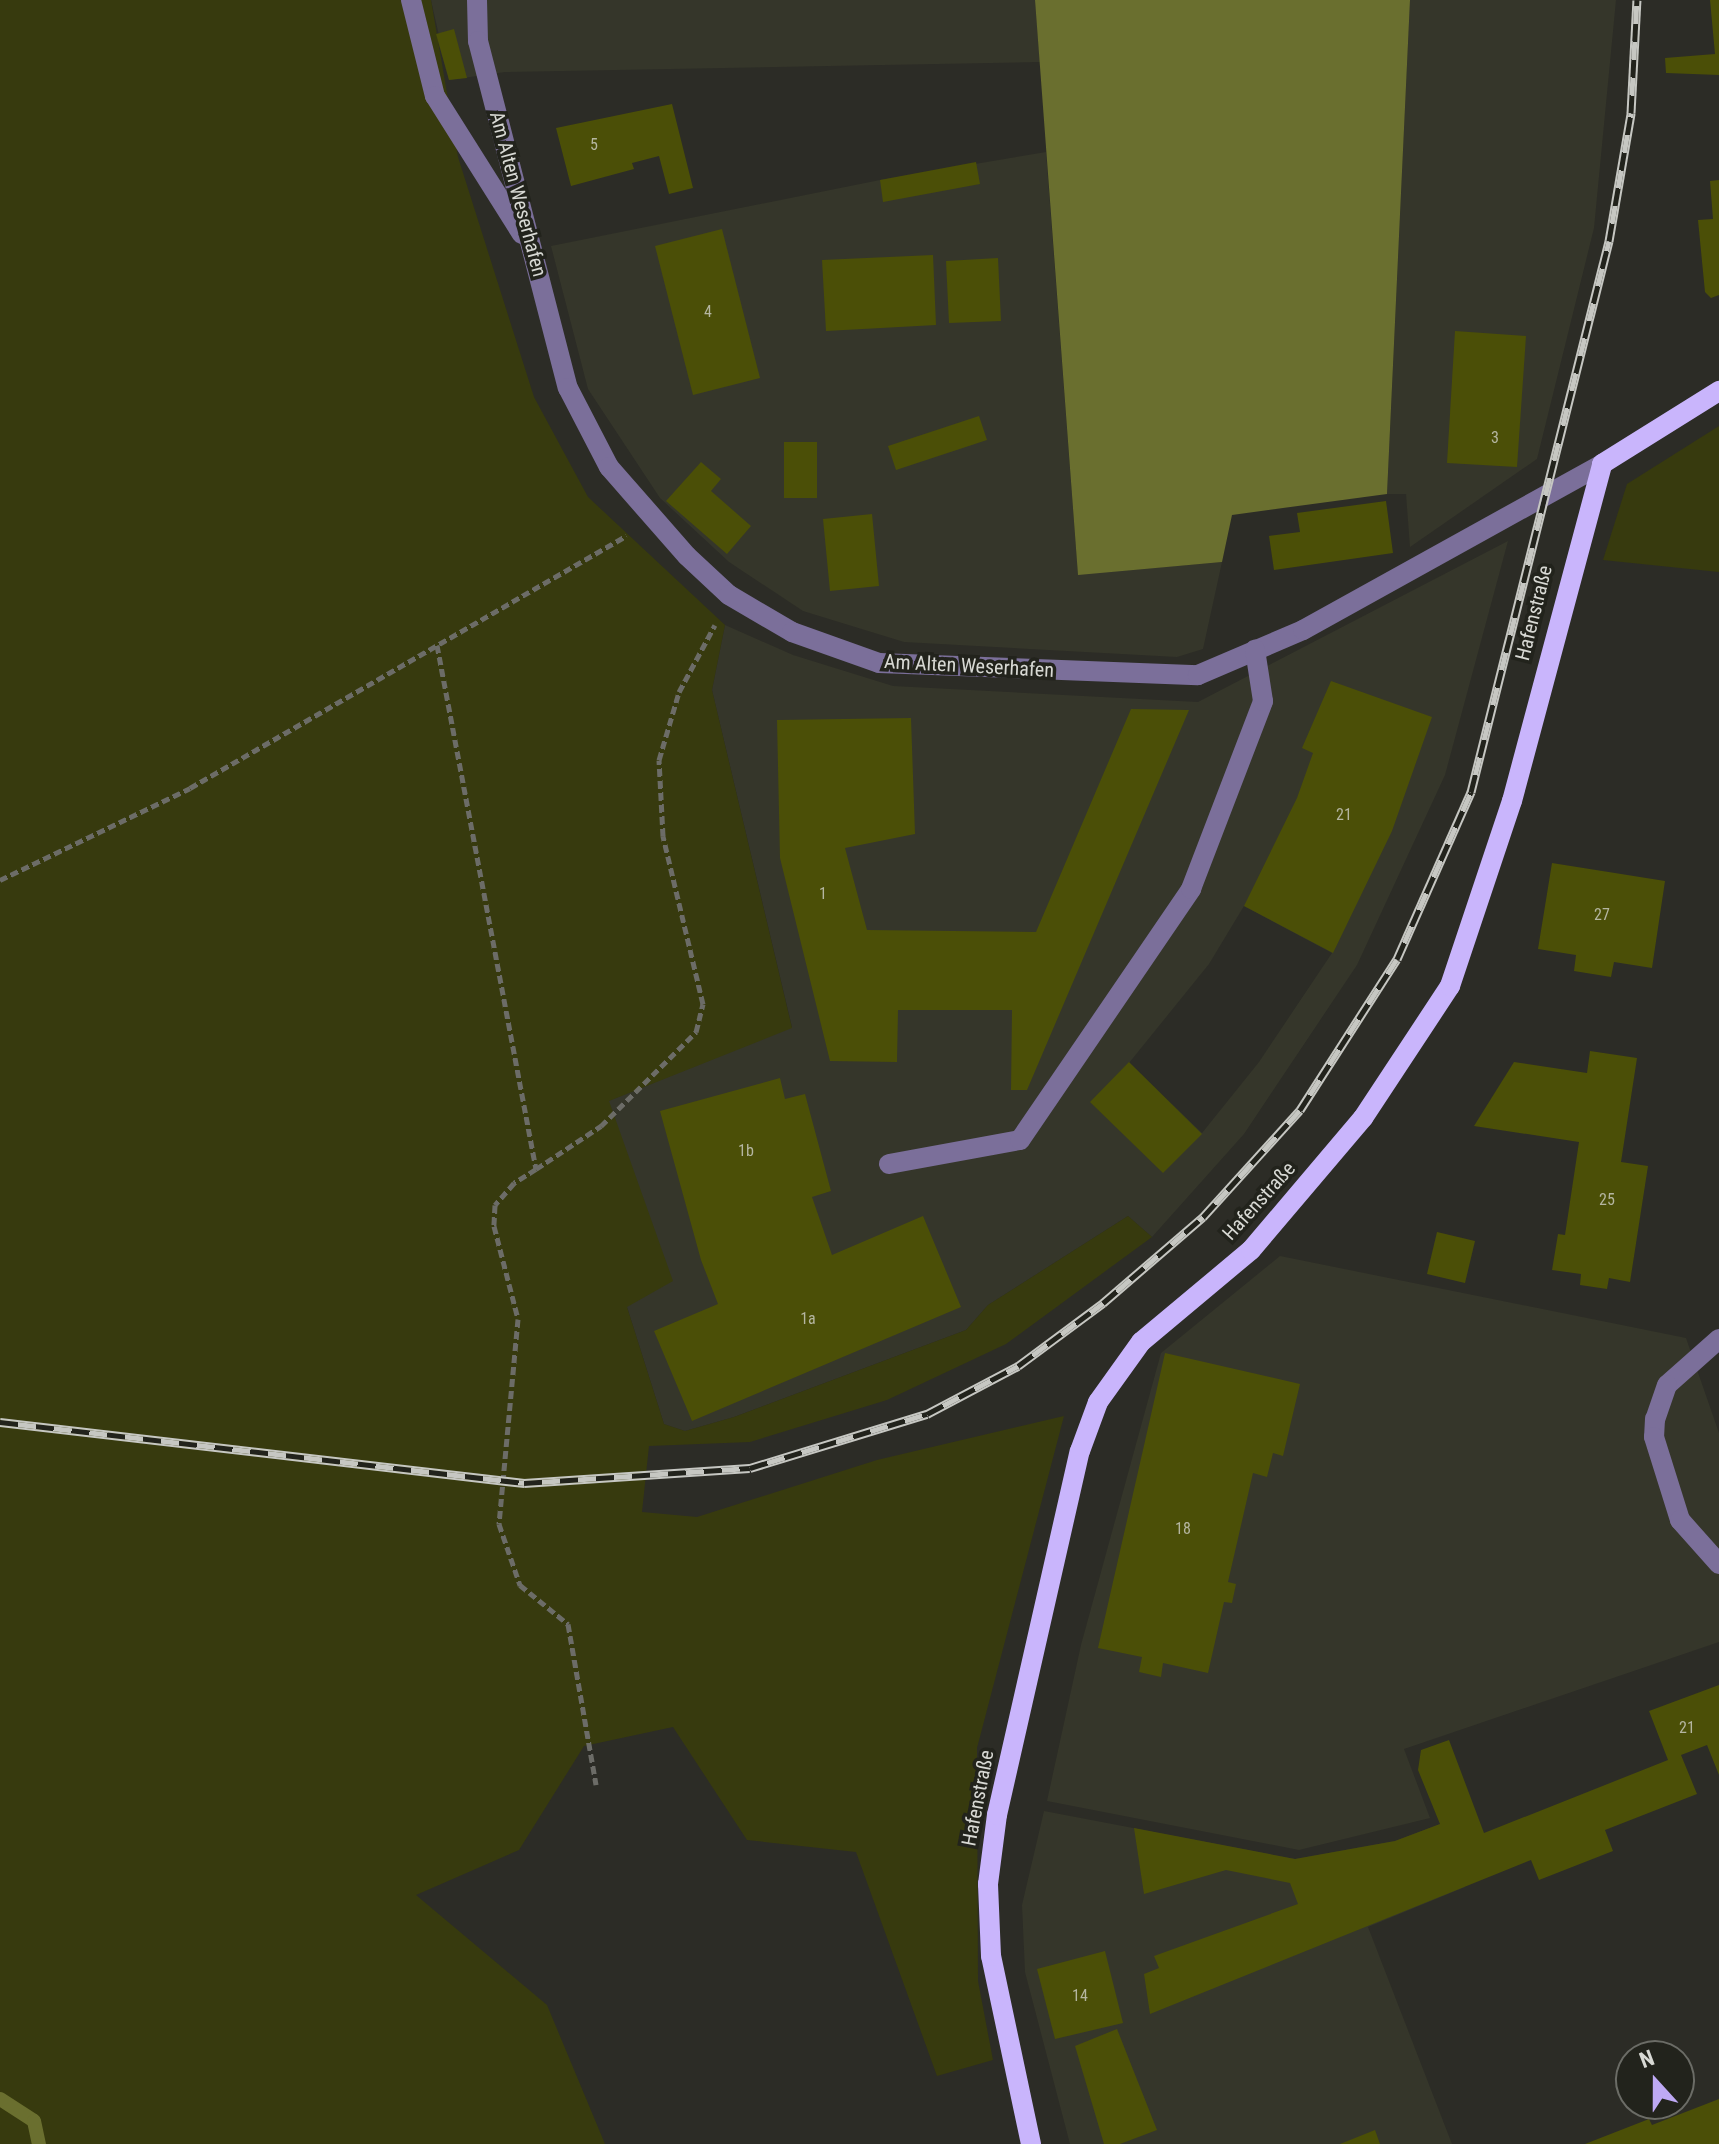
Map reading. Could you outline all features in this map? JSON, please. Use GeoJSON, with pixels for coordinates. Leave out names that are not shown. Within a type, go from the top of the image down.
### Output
{"type":"FeatureCollection","features":[{"type":"Feature","properties":{"kind":"main road"},"geometry":{"type":"LineString","coordinates":[[1602,464],[1719,391]]}},
{"type":"Feature","properties":{"kind":"main road","name":"Hafenstraße"},"geometry":{"type":"LineString","coordinates":[[1031,2144],[993,1970],[988,1884],[997,1815],[1080,1451],[1098,1402],[1141,1342],[1251,1250],[1363,1118],[1450,986],[1512,801],[1602,464]]}},
{"type":"Feature","properties":{"kind":"street"},"geometry":{"type":"LineString","coordinates":[[411,0],[435,96],[533,251]]}},
{"type":"Feature","properties":{"kind":"street","name":"Am Alten Weserhafen"},"geometry":{"type":"LineString","coordinates":[[477,0],[478,41],[568,388],[609,467],[654,518],[729,595],[792,632],[879,663],[1198,675],[1412,572],[1602,464]]}},
{"type":"Feature","properties":{"kind":"street"},"geometry":{"type":"LineString","coordinates":[[889,1164],[1020,1140],[1191,889],[1263,701],[1255,650]]}},
{"type":"Feature","properties":{"kind":"street"},"geometry":{"type":"LineString","coordinates":[[1719,1339],[1667,1385],[1654,1437],[1680,1520],[1719,1564]]}},
{"type":"Feature","properties":{"kind":"path"},"geometry":{"type":"LineString","coordinates":[[0,880],[190,788],[437,645],[570,573],[654,518]]}},
{"type":"Feature","properties":{"kind":"path"},"geometry":{"type":"LineString","coordinates":[[596,1785],[568,1624],[520,1585],[499,1524],[518,1319],[494,1226],[495,1205],[514,1183],[601,1126],[696,1032],[703,1004],[663,836],[659,760],[679,692],[729,595]]}},
{"type":"Feature","properties":{"kind":"path"},"geometry":{"type":"LineString","coordinates":[[437,645],[536,1169]]}},
{"type":"Feature","properties":{"kind":"shaded area"},"geometry":{"type":"Polygon","coordinates":[[[0,0],[431,0],[458,157],[534,397],[588,497],[725,625],[712,690],[792,1028],[609,1101],[673,1281],[627,1307],[664,1424],[685,1431],[734,1417],[966,1330],[988,1305],[1128,1216],[1152,1237],[1006,1344],[887,1400],[750,1442],[649,1446],[642,1512],[697,1517],[877,1460],[1064,1416],[977,1748],[978,1981],[993,2060],[937,2076],[856,1852],[747,1840],[673,1727],[584,1746],[519,1850],[416,1895],[547,2005],[605,2144],[0,2144],[0,0]]]}},
{"type":"Feature","properties":{"kind":"shaded area"},"geometry":{"type":"Polygon","coordinates":[[[431,0],[1035,0],[1040,62],[505,72],[449,80],[431,0]]]}},
{"type":"Feature","properties":{"kind":"shaded area"},"geometry":{"type":"Polygon","coordinates":[[[1035,0],[1410,0],[1387,494],[1232,515],[1222,562],[1078,575],[1035,0]]]}},
{"type":"Feature","properties":{"kind":"shaded area"},"geometry":{"type":"Polygon","coordinates":[[[1410,0],[1616,0],[1594,228],[1537,459],[1410,547],[1406,494],[1387,494],[1410,0]]]}},
{"type":"Feature","properties":{"kind":"shaded area"},"geometry":{"type":"Polygon","coordinates":[[[1046,152],[1078,574],[1222,562],[1203,649],[1177,657],[904,642],[803,611],[729,562],[660,498],[588,389],[551,246],[880,180],[1046,152]]]}},
{"type":"Feature","properties":{"kind":"shaded area"},"geometry":{"type":"Polygon","coordinates":[[[1719,426],[1719,572],[1603,560],[1627,484],[1719,426]]]}},
{"type":"Feature","properties":{"kind":"shaded area"},"geometry":{"type":"Polygon","coordinates":[[[1508,541],[1445,775],[1357,965],[1244,1134],[1152,1237],[1128,1216],[988,1305],[966,1330],[734,1417],[685,1431],[664,1424],[627,1307],[622,1148],[608,1101],[792,1027],[712,690],[725,625],[793,655],[893,686],[1198,702],[1508,541]],[[1244,906],[1209,964],[1129,1063],[1202,1133],[1259,1062],[1332,953],[1244,906]]]}},
{"type":"Feature","properties":{"kind":"shaded area"},"geometry":{"type":"Polygon","coordinates":[[[1280,1256],[1686,1338],[1719,1433],[1719,1642],[1404,1749],[1430,1818],[1299,1850],[1047,1801],[1081,1645],[1161,1353],[1280,1256]]]}},
{"type":"Feature","properties":{"kind":"shaded area"},"geometry":{"type":"Polygon","coordinates":[[[1044,1811],[1295,1859],[1395,1841],[1440,1824],[1465,1887],[1368,1927],[1452,2144],[1070,2144],[1025,1972],[1022,1905],[1044,1811]]]}},
{"type":"Feature","properties":{"kind":"building"},"geometry":{"type":"Polygon","coordinates":[[[1710,0],[1719,0],[1719,75],[1666,73],[1665,58],[1715,54],[1710,0]]]}},
{"type":"Feature","properties":{"kind":"building"},"geometry":{"type":"Polygon","coordinates":[[[454,29],[467,78],[449,80],[436,34],[454,29]]]}},
{"type":"Feature","properties":{"kind":"building"},"geometry":{"type":"Polygon","coordinates":[[[672,104],[693,188],[669,194],[659,156],[632,163],[634,169],[571,186],[556,128],[672,104]]]}},
{"type":"Feature","properties":{"kind":"building"},"geometry":{"type":"Polygon","coordinates":[[[976,162],[980,184],[883,202],[880,180],[976,162]]]}},
{"type":"Feature","properties":{"kind":"building"},"geometry":{"type":"Polygon","coordinates":[[[1719,180],[1719,295],[1711,298],[1705,292],[1698,220],[1713,219],[1710,181],[1719,180]]]}},
{"type":"Feature","properties":{"kind":"building"},"geometry":{"type":"Polygon","coordinates":[[[722,229],[760,378],[693,395],[655,246],[722,229]]]}},
{"type":"Feature","properties":{"kind":"building"},"geometry":{"type":"Polygon","coordinates":[[[933,255],[936,325],[826,331],[822,260],[933,255]]]}},
{"type":"Feature","properties":{"kind":"building"},"geometry":{"type":"Polygon","coordinates":[[[998,258],[1001,321],[949,323],[946,261],[998,258]]]}},
{"type":"Feature","properties":{"kind":"building"},"geometry":{"type":"Polygon","coordinates":[[[1455,331],[1526,336],[1517,467],[1447,463],[1455,331]]]}},
{"type":"Feature","properties":{"kind":"building"},"geometry":{"type":"Polygon","coordinates":[[[979,416],[987,440],[896,470],[888,446],[979,416]]]}},
{"type":"Feature","properties":{"kind":"building"},"geometry":{"type":"Polygon","coordinates":[[[784,442],[817,442],[817,498],[784,498],[784,442]]]}},
{"type":"Feature","properties":{"kind":"building"},"geometry":{"type":"Polygon","coordinates":[[[701,462],[721,479],[711,491],[751,526],[727,554],[666,501],[701,462]]]}},
{"type":"Feature","properties":{"kind":"building"},"geometry":{"type":"Polygon","coordinates":[[[1386,501],[1393,553],[1274,570],[1269,536],[1300,532],[1297,513],[1386,501]]]}},
{"type":"Feature","properties":{"kind":"building"},"geometry":{"type":"Polygon","coordinates":[[[872,514],[879,586],[830,591],[823,519],[872,514]]]}},
{"type":"Feature","properties":{"kind":"building"},"geometry":{"type":"Polygon","coordinates":[[[1331,681],[1432,717],[1392,831],[1333,953],[1244,906],[1297,798],[1313,753],[1302,748],[1331,681]]]}},
{"type":"Feature","properties":{"kind":"building"},"geometry":{"type":"Polygon","coordinates":[[[1131,709],[1189,710],[1027,1090],[1011,1090],[1012,1010],[898,1010],[897,1062],[830,1061],[780,858],[777,720],[911,718],[915,834],[845,848],[867,930],[1036,932],[1131,709]]]}},
{"type":"Feature","properties":{"kind":"building"},"geometry":{"type":"Polygon","coordinates":[[[1552,863],[1665,881],[1652,968],[1614,962],[1611,977],[1574,971],[1576,955],[1538,949],[1552,863]]]}},
{"type":"Feature","properties":{"kind":"building"},"geometry":{"type":"Polygon","coordinates":[[[1590,1051],[1637,1058],[1621,1162],[1648,1166],[1630,1282],[1609,1278],[1607,1289],[1580,1285],[1581,1274],[1552,1270],[1558,1234],[1565,1235],[1579,1142],[1474,1126],[1514,1062],[1587,1073],[1590,1051]]]}},
{"type":"Feature","properties":{"kind":"building"},"geometry":{"type":"Polygon","coordinates":[[[1129,1062],[1202,1134],[1163,1173],[1090,1102],[1129,1062]]]}},
{"type":"Feature","properties":{"kind":"building"},"geometry":{"type":"Polygon","coordinates":[[[780,1078],[785,1099],[805,1094],[831,1191],[812,1197],[832,1255],[923,1216],[961,1307],[692,1421],[654,1331],[718,1304],[701,1260],[660,1111],[780,1078]]]}},
{"type":"Feature","properties":{"kind":"building"},"geometry":{"type":"Polygon","coordinates":[[[1437,1232],[1475,1241],[1465,1283],[1427,1274],[1437,1232]]]}},
{"type":"Feature","properties":{"kind":"building"},"geometry":{"type":"Polygon","coordinates":[[[1165,1353],[1300,1384],[1283,1456],[1273,1453],[1267,1477],[1253,1473],[1228,1582],[1236,1584],[1232,1603],[1224,1602],[1208,1673],[1163,1663],[1161,1677],[1139,1672],[1142,1657],[1098,1648],[1165,1353]]]}},
{"type":"Feature","properties":{"kind":"building"},"geometry":{"type":"Polygon","coordinates":[[[1719,1685],[1719,1775],[1707,1745],[1681,1755],[1697,1794],[1605,1830],[1613,1851],[1539,1880],[1531,1860],[1150,2014],[1144,1974],[1159,1968],[1154,1956],[1298,1904],[1290,1883],[1226,1870],[1144,1894],[1134,1828],[1295,1859],[1395,1841],[1440,1824],[1418,1770],[1421,1750],[1449,1740],[1484,1833],[1668,1760],[1649,1711],[1719,1685]]]}},
{"type":"Feature","properties":{"kind":"building"},"geometry":{"type":"Polygon","coordinates":[[[1105,1951],[1123,2023],[1055,2039],[1037,1969],[1105,1951]]]}},
{"type":"Feature","properties":{"kind":"building"},"geometry":{"type":"Polygon","coordinates":[[[1117,2029],[1157,2130],[1120,2144],[1104,2144],[1075,2046],[1117,2029]]]}},
{"type":"Feature","properties":{"kind":"building"},"geometry":{"type":"Polygon","coordinates":[[[1719,2099],[1719,2144],[1585,2144],[1646,2120],[1652,2125],[1665,2120],[1695,2120],[1695,2108],[1719,2099]]]}},
{"type":"Feature","properties":{"kind":"building"},"geometry":{"type":"Polygon","coordinates":[[[1375,2130],[1380,2144],[1340,2144],[1375,2130]]]}},
{"type":"Feature","properties":{"kind":"waterway"},"geometry":{"type":"LineString","coordinates":[[0,2099],[34,2121],[39,2144]]}},
{"type":"Feature","properties":{"kind":"railway"},"geometry":{"type":"LineString","coordinates":[[0,1422],[524,1483],[750,1468],[927,1414],[1018,1366],[1103,1303],[1203,1217],[1300,1110],[1397,959],[1471,792],[1609,241],[1631,113],[1637,0]]}}]}
